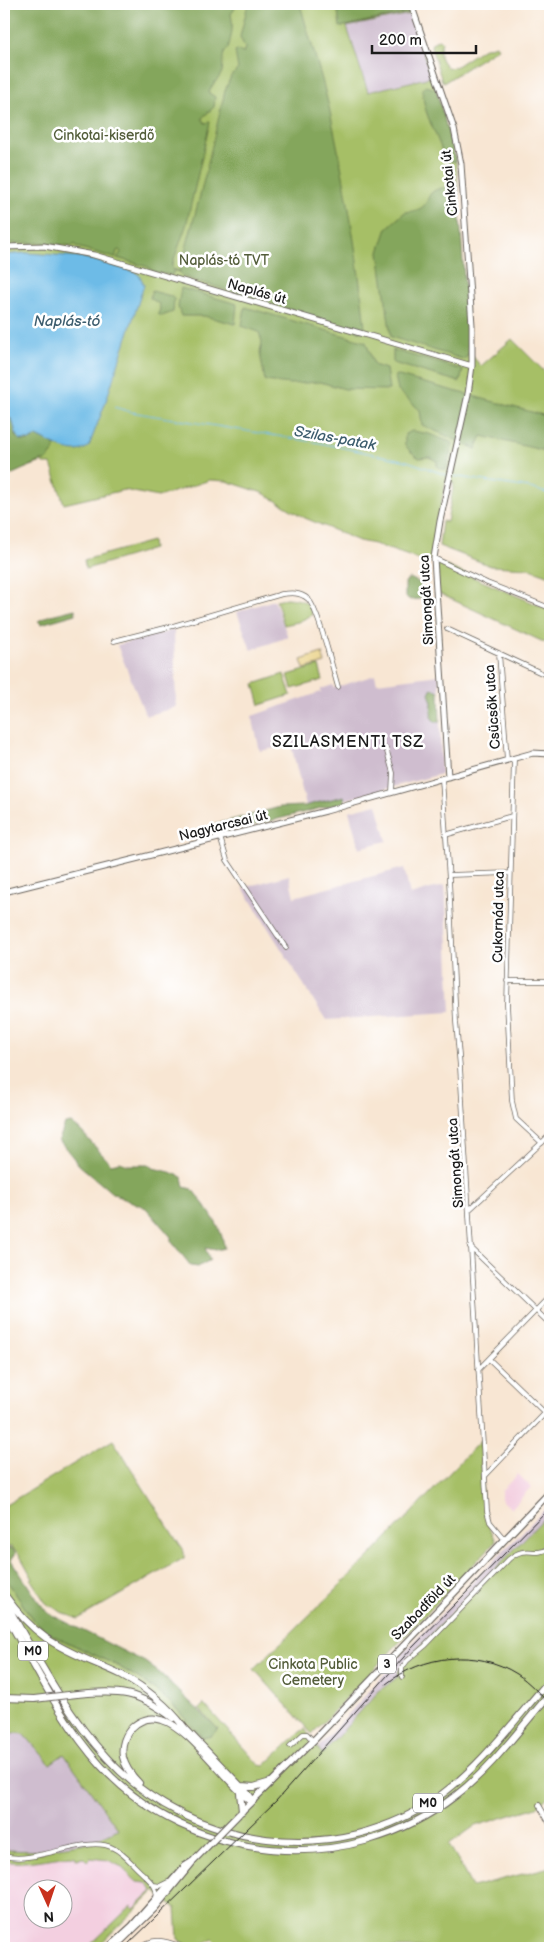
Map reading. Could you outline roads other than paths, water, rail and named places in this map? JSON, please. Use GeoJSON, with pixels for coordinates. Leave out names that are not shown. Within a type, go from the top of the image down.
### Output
{"type":"FeatureCollection","features":[{"type":"Feature","properties":{"kind":"highway"},"geometry":{"type":"LineString","coordinates":[[4,1594],[18,1614],[44,1636],[72,1653],[121,1675],[143,1688],[160,1701],[184,1730]]}},
{"type":"Feature","properties":{"kind":"highway","name":"M0"},"geometry":{"type":"LineString","coordinates":[[4,1600],[52,1684],[79,1724],[115,1767],[156,1800],[196,1821],[234,1834],[258,1838],[283,1841],[312,1841],[348,1836],[398,1820],[424,1806],[464,1776],[550,1680]]}},
{"type":"Feature","properties":{"kind":"highway","name":"M0"},"geometry":{"type":"LineString","coordinates":[[4,1612],[81,1741],[101,1766],[121,1786],[151,1808],[184,1827],[222,1841],[262,1849],[311,1850],[340,1847],[390,1833],[416,1821],[455,1796],[468,1785],[491,1763],[550,1694]]}},
{"type":"Feature","properties":{"kind":"highway"},"geometry":{"type":"LineString","coordinates":[[4,1620],[19,1639]]}},
{"type":"Feature","properties":{"kind":"highway"},"geometry":{"type":"LineString","coordinates":[[4,1698],[34,1699],[111,1692],[127,1693],[147,1700],[166,1713],[184,1730],[253,1801]]}},
{"type":"Feature","properties":{"kind":"highway"},"geometry":{"type":"LineString","coordinates":[[156,1800],[134,1778],[127,1767],[122,1752],[125,1737],[138,1723],[153,1718],[166,1721],[184,1730]]}},
{"type":"Feature","properties":{"kind":"highway"},"geometry":{"type":"LineString","coordinates":[[240,1789],[254,1788],[271,1782]]}},
{"type":"Feature","properties":{"kind":"highway"},"geometry":{"type":"LineString","coordinates":[[240,1789],[240,1812]]}},
{"type":"Feature","properties":{"kind":"main road","name":"Cinkotai út"},"geometry":{"type":"LineString","coordinates":[[412,4],[454,130],[461,164],[472,325],[472,366]]}},
{"type":"Feature","properties":{"kind":"main road","name":"Naplás út"},"geometry":{"type":"LineString","coordinates":[[4,247],[44,246],[94,255],[472,366]]}},
{"type":"Feature","properties":{"kind":"main road","name":"Simongát utca"},"geometry":{"type":"LineString","coordinates":[[445,778],[434,558],[440,521],[468,394],[472,366]]}},
{"type":"Feature","properties":{"kind":"main road","name":"Nagytarcsai út"},"geometry":{"type":"LineString","coordinates":[[4,892],[326,811],[514,758],[537,753],[550,754]]}},
{"type":"Feature","properties":{"kind":"main road","name":"Szabadföld út"},"geometry":{"type":"LineString","coordinates":[[271,1782],[313,1741],[550,1492]]}},
{"type":"Feature","properties":{"kind":"main road","name":"3"},"geometry":{"type":"LineString","coordinates":[[115,1947],[160,1901],[193,1861],[271,1782]]}},
{"type":"Feature","properties":{"kind":"main road","name":"3"},"geometry":{"type":"LineString","coordinates":[[108,1948],[132,1926],[185,1866],[193,1861]]}},
{"type":"Feature","properties":{"kind":"street"},"geometry":{"type":"LineString","coordinates":[[434,558],[487,583],[550,608]]}},
{"type":"Feature","properties":{"kind":"street"},"geometry":{"type":"LineString","coordinates":[[114,641],[174,626],[282,594],[297,594],[310,600],[316,613],[338,687]]}},
{"type":"Feature","properties":{"kind":"street"},"geometry":{"type":"LineString","coordinates":[[447,629],[550,677]]}},
{"type":"Feature","properties":{"kind":"street","name":"Csücsök utca"},"geometry":{"type":"LineString","coordinates":[[499,653],[507,760]]}},
{"type":"Feature","properties":{"kind":"street"},"geometry":{"type":"LineString","coordinates":[[386,748],[393,773],[392,792]]}},
{"type":"Feature","properties":{"kind":"street","name":"Cukornád utca"},"geometry":{"type":"LineString","coordinates":[[514,758],[507,981],[512,1101],[516,1119],[542,1143]]}},
{"type":"Feature","properties":{"kind":"street","name":"Simongát utca"},"geometry":{"type":"LineString","coordinates":[[445,778],[445,835],[449,875],[456,1022],[487,1511],[490,1522],[505,1540]]}},
{"type":"Feature","properties":{"kind":"street"},"geometry":{"type":"LineString","coordinates":[[445,835],[512,816]]}},
{"type":"Feature","properties":{"kind":"street"},"geometry":{"type":"LineString","coordinates":[[220,837],[227,860],[286,948]]}},
{"type":"Feature","properties":{"kind":"street"},"geometry":{"type":"LineString","coordinates":[[449,875],[510,873]]}},
{"type":"Feature","properties":{"kind":"street"},"geometry":{"type":"LineString","coordinates":[[507,981],[550,981]]}},
{"type":"Feature","properties":{"kind":"street"},"geometry":{"type":"LineString","coordinates":[[469,1210],[550,1135]]}},
{"type":"Feature","properties":{"kind":"street"},"geometry":{"type":"LineString","coordinates":[[470,1247],[550,1324]]}},
{"type":"Feature","properties":{"kind":"street"},"geometry":{"type":"LineString","coordinates":[[478,1370],[550,1296]]}},
{"type":"Feature","properties":{"kind":"street"},"geometry":{"type":"LineString","coordinates":[[489,1359],[546,1414]]}},
{"type":"Feature","properties":{"kind":"street"},"geometry":{"type":"LineString","coordinates":[[485,1476],[550,1408]]}},
{"type":"Feature","properties":{"kind":"street"},"geometry":{"type":"LineString","coordinates":[[402,1676],[402,1668],[407,1661],[425,1646],[513,1556],[518,1552],[538,1553],[550,1548]]}},
{"type":"Feature","properties":{"kind":"street"},"geometry":{"type":"LineString","coordinates":[[290,1746],[303,1734],[307,1734],[313,1741]]}},
{"type":"Feature","properties":{"kind":"street"},"geometry":{"type":"LineString","coordinates":[[539,1804],[550,1824]]}},
{"type":"Feature","properties":{"kind":"street"},"geometry":{"type":"LineString","coordinates":[[4,1856],[14,1858],[29,1857],[93,1844],[106,1845],[118,1851],[151,1882],[156,1890],[156,1898]]}},
{"type":"Feature","properties":{"kind":"street"},"geometry":{"type":"LineString","coordinates":[[151,1882],[160,1886],[174,1878]]}},
{"type":"Feature","properties":{"kind":"street"},"geometry":{"type":"LineString","coordinates":[[139,1948],[148,1942],[158,1940],[168,1941],[182,1947]]}},
{"type":"Feature","properties":{"kind":"water","name":"Naplás-tó"},"geometry":{"type":"Polygon","coordinates":[[[27,253],[81,257],[135,272],[140,276],[144,285],[105,404],[89,446],[83,450],[70,450],[56,446],[37,436],[31,440],[20,440],[12,419],[4,417],[4,255],[27,253]]]}},
{"type":"Feature","properties":{"kind":"waterway","name":"Szilas-patak"},"geometry":{"type":"LineString","coordinates":[[114,407],[131,412],[320,443],[407,461],[449,476]]}},
{"type":"Feature","properties":{"kind":"waterway","name":"Szilas-patak"},"geometry":{"type":"LineString","coordinates":[[453,476],[530,488],[550,494]]}},
{"type":"Feature","properties":{"kind":"tram line"},"geometry":{"type":"LineString","coordinates":[[124,1948],[276,1801],[411,1649],[550,1507]]}},
{"type":"Feature","properties":{"kind":"tram line"},"geometry":{"type":"LineString","coordinates":[[386,1684],[401,1674],[433,1661],[467,1658],[501,1666],[517,1674],[530,1684],[550,1705]]}},
{"type":"Feature","properties":{"kind":"district","name":"SZILASMENTI TSZ"},"geometry":{"type":"Point","coordinates":[348,741]}},
{"type":"Feature","properties":{"kind":"park label","name":"Cinkotai-kiserdő"},"geometry":{"type":"Point","coordinates":[104,135]}},
{"type":"Feature","properties":{"kind":"park label","name":"Naplás-tó TVT"},"geometry":{"type":"Point","coordinates":[224,260]}},
{"type":"Feature","properties":{"kind":"park label","name":"Cinkota Public Cemetery"},"geometry":{"type":"Point","coordinates":[313,1672]}}]}
